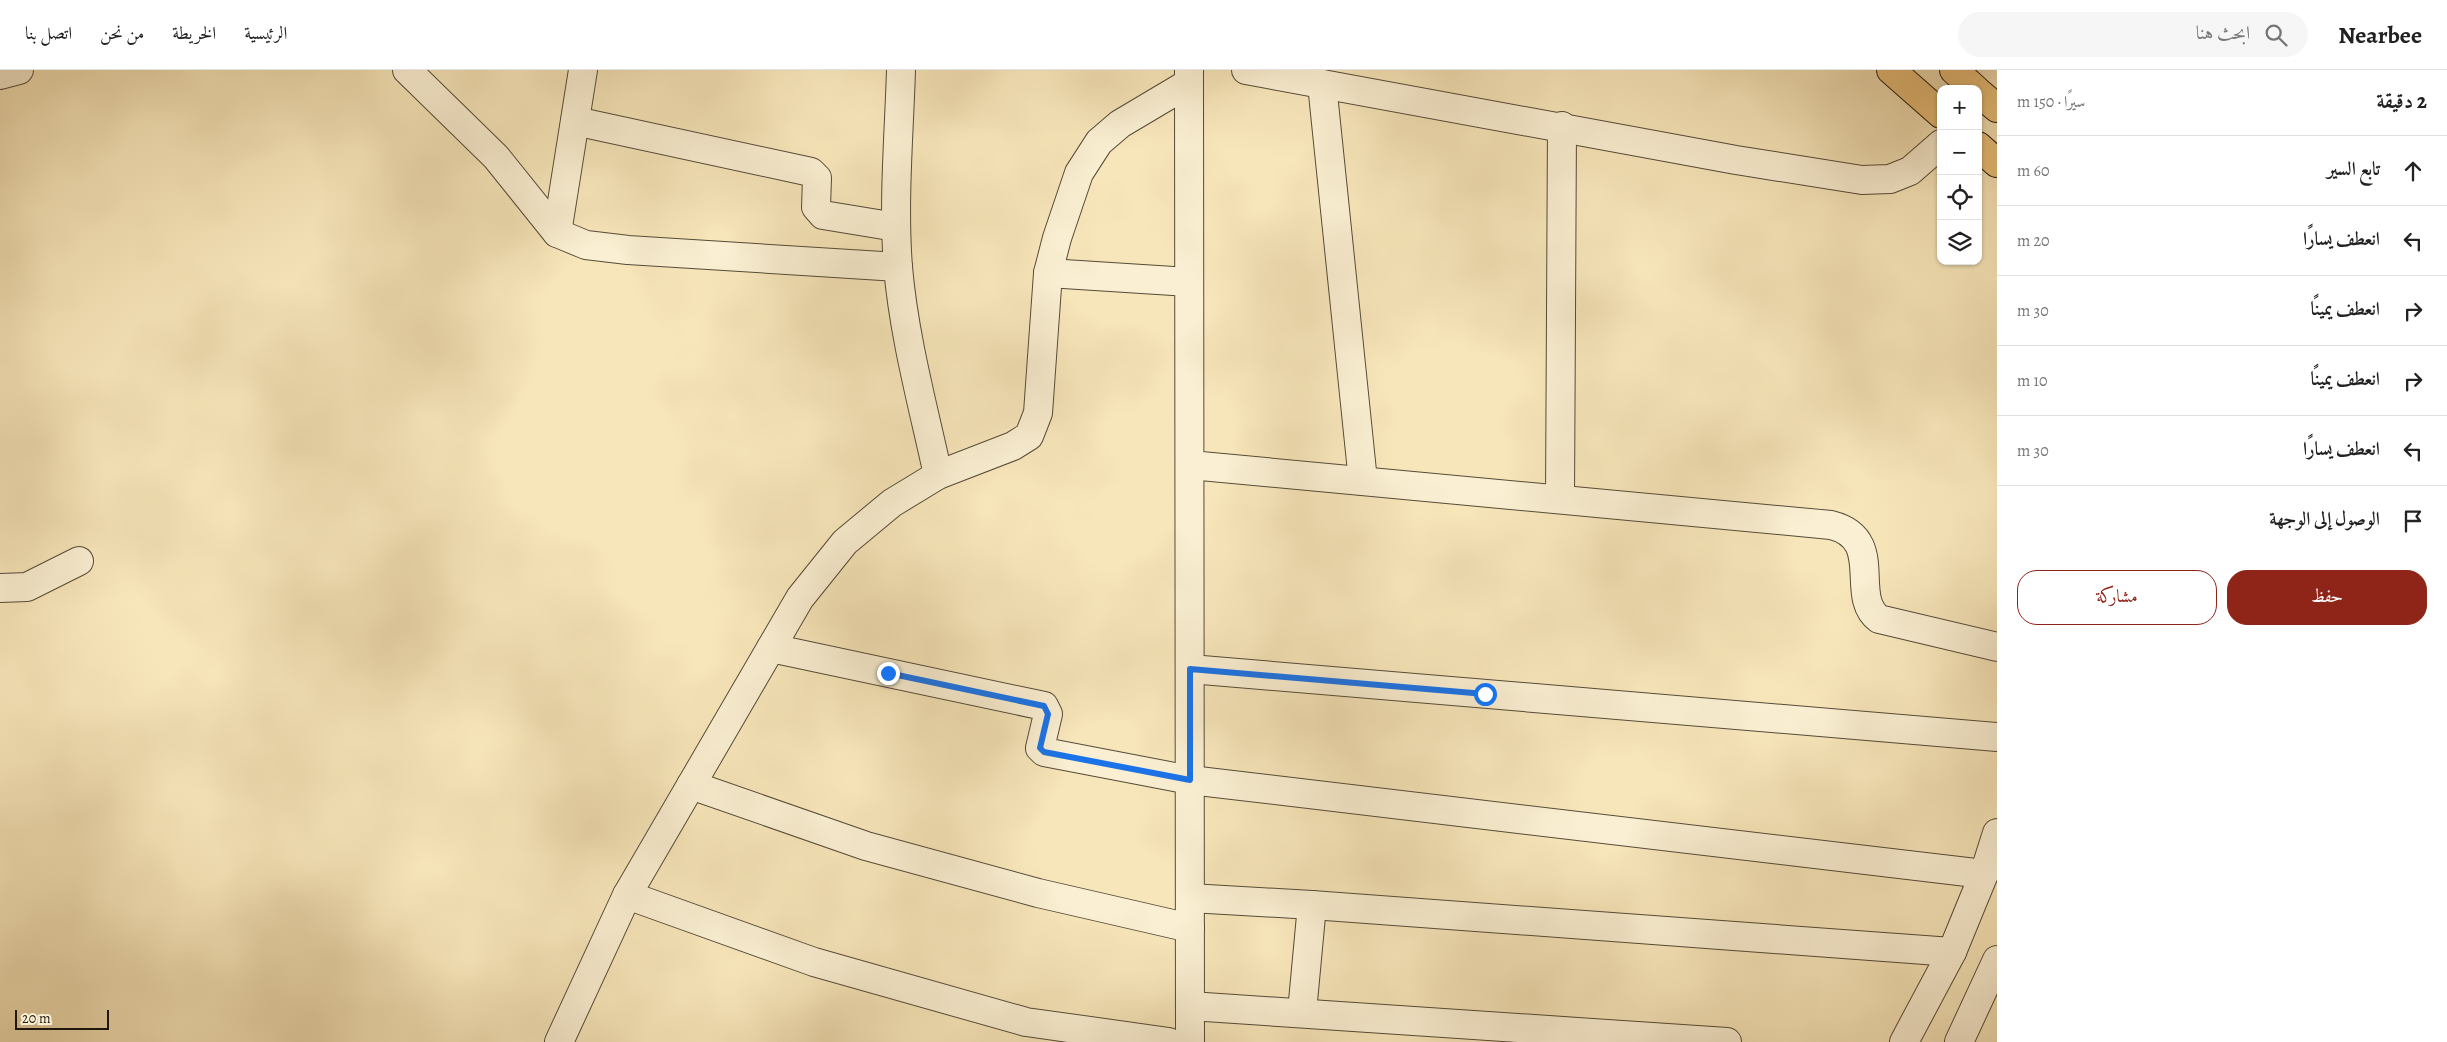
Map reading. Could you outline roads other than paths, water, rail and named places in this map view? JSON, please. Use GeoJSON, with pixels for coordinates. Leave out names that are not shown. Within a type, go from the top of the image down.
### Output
{"type":"FeatureCollection","features":[{"type":"Feature","properties":{"kind":"highway"},"geometry":{"type":"LineString","coordinates":[[1890,70],[1937,111]]}},
{"type":"Feature","properties":{"kind":"highway"},"geometry":{"type":"LineString","coordinates":[[1954,70],[1971,85]]}},
{"type":"Feature","properties":{"kind":"highway"},"geometry":{"type":"LineString","coordinates":[[1982,95],[1997,108]]}},
{"type":"Feature","properties":{"kind":"highway"},"geometry":{"type":"LineString","coordinates":[[1982,150],[1997,163]]}},
{"type":"Feature","properties":{"kind":"street"},"geometry":{"type":"LineString","coordinates":[[0,75],[19,70]]}},
{"type":"Feature","properties":{"kind":"street"},"geometry":{"type":"LineString","coordinates":[[408,70],[496,157],[557,233],[586,245],[628,250],[898,268]]}},
{"type":"Feature","properties":{"kind":"street"},"geometry":{"type":"LineString","coordinates":[[557,233],[583,70]]}},
{"type":"Feature","properties":{"kind":"street"},"geometry":{"type":"LineString","coordinates":[[901,70],[896,227],[898,268],[906,329],[938,475]]}},
{"type":"Feature","properties":{"kind":"street"},"geometry":{"type":"LineString","coordinates":[[1246,70],[1562,126],[1736,160],[1862,180],[1890,179],[1910,171],[1937,147]]}},
{"type":"Feature","properties":{"kind":"street"},"geometry":{"type":"LineString","coordinates":[[559,1042],[627,895],[800,598],[845,542],[892,503],[938,475],[1013,446],[1029,436],[1038,413],[1048,273],[1057,238],[1079,173],[1099,142],[1120,124],[1189,77]]}},
{"type":"Feature","properties":{"kind":"street"},"geometry":{"type":"LineString","coordinates":[[1189,77],[1190,1042]]}},
{"type":"Feature","properties":{"kind":"street"},"geometry":{"type":"LineString","coordinates":[[1322,84],[1363,481]]}},
{"type":"Feature","properties":{"kind":"street"},"geometry":{"type":"LineString","coordinates":[[575,121],[811,172],[817,178],[816,206],[823,216],[896,227]]}},
{"type":"Feature","properties":{"kind":"street"},"geometry":{"type":"LineString","coordinates":[[1560,499],[1562,126]]}},
{"type":"Feature","properties":{"kind":"street"},"geometry":{"type":"LineString","coordinates":[[1048,273],[1189,282]]}},
{"type":"Feature","properties":{"kind":"street"},"geometry":{"type":"LineString","coordinates":[[1190,465],[1821,524],[1842,528],[1851,533],[1859,543],[1868,602],[1873,615],[1878,619],[1997,647]]}},
{"type":"Feature","properties":{"kind":"street"},"geometry":{"type":"LineString","coordinates":[[0,588],[27,587],[79,561]]}},
{"type":"Feature","properties":{"kind":"street"},"geometry":{"type":"LineString","coordinates":[[771,648],[1044,706],[1048,714],[1040,748],[1044,752],[1190,780],[1984,874]]}},
{"type":"Feature","properties":{"kind":"street"},"geometry":{"type":"LineString","coordinates":[[1190,669],[1997,737]]}},
{"type":"Feature","properties":{"kind":"street"},"geometry":{"type":"LineString","coordinates":[[691,785],[866,846],[1038,894],[1190,928]]}},
{"type":"Feature","properties":{"kind":"street"},"geometry":{"type":"LineString","coordinates":[[1904,1042],[1952,952],[1984,874],[1997,833]]}},
{"type":"Feature","properties":{"kind":"street"},"geometry":{"type":"LineString","coordinates":[[627,895],[814,962],[1017,1019],[1169,1042]]}},
{"type":"Feature","properties":{"kind":"street"},"geometry":{"type":"LineString","coordinates":[[1190,898],[1312,905],[1952,952]]}},
{"type":"Feature","properties":{"kind":"street"},"geometry":{"type":"LineString","coordinates":[[1302,1012],[1312,905]]}},
{"type":"Feature","properties":{"kind":"street"},"geometry":{"type":"LineString","coordinates":[[1959,1042],[1997,960]]}},
{"type":"Feature","properties":{"kind":"street"},"geometry":{"type":"LineString","coordinates":[[1190,1006],[1728,1042]]}}]}
